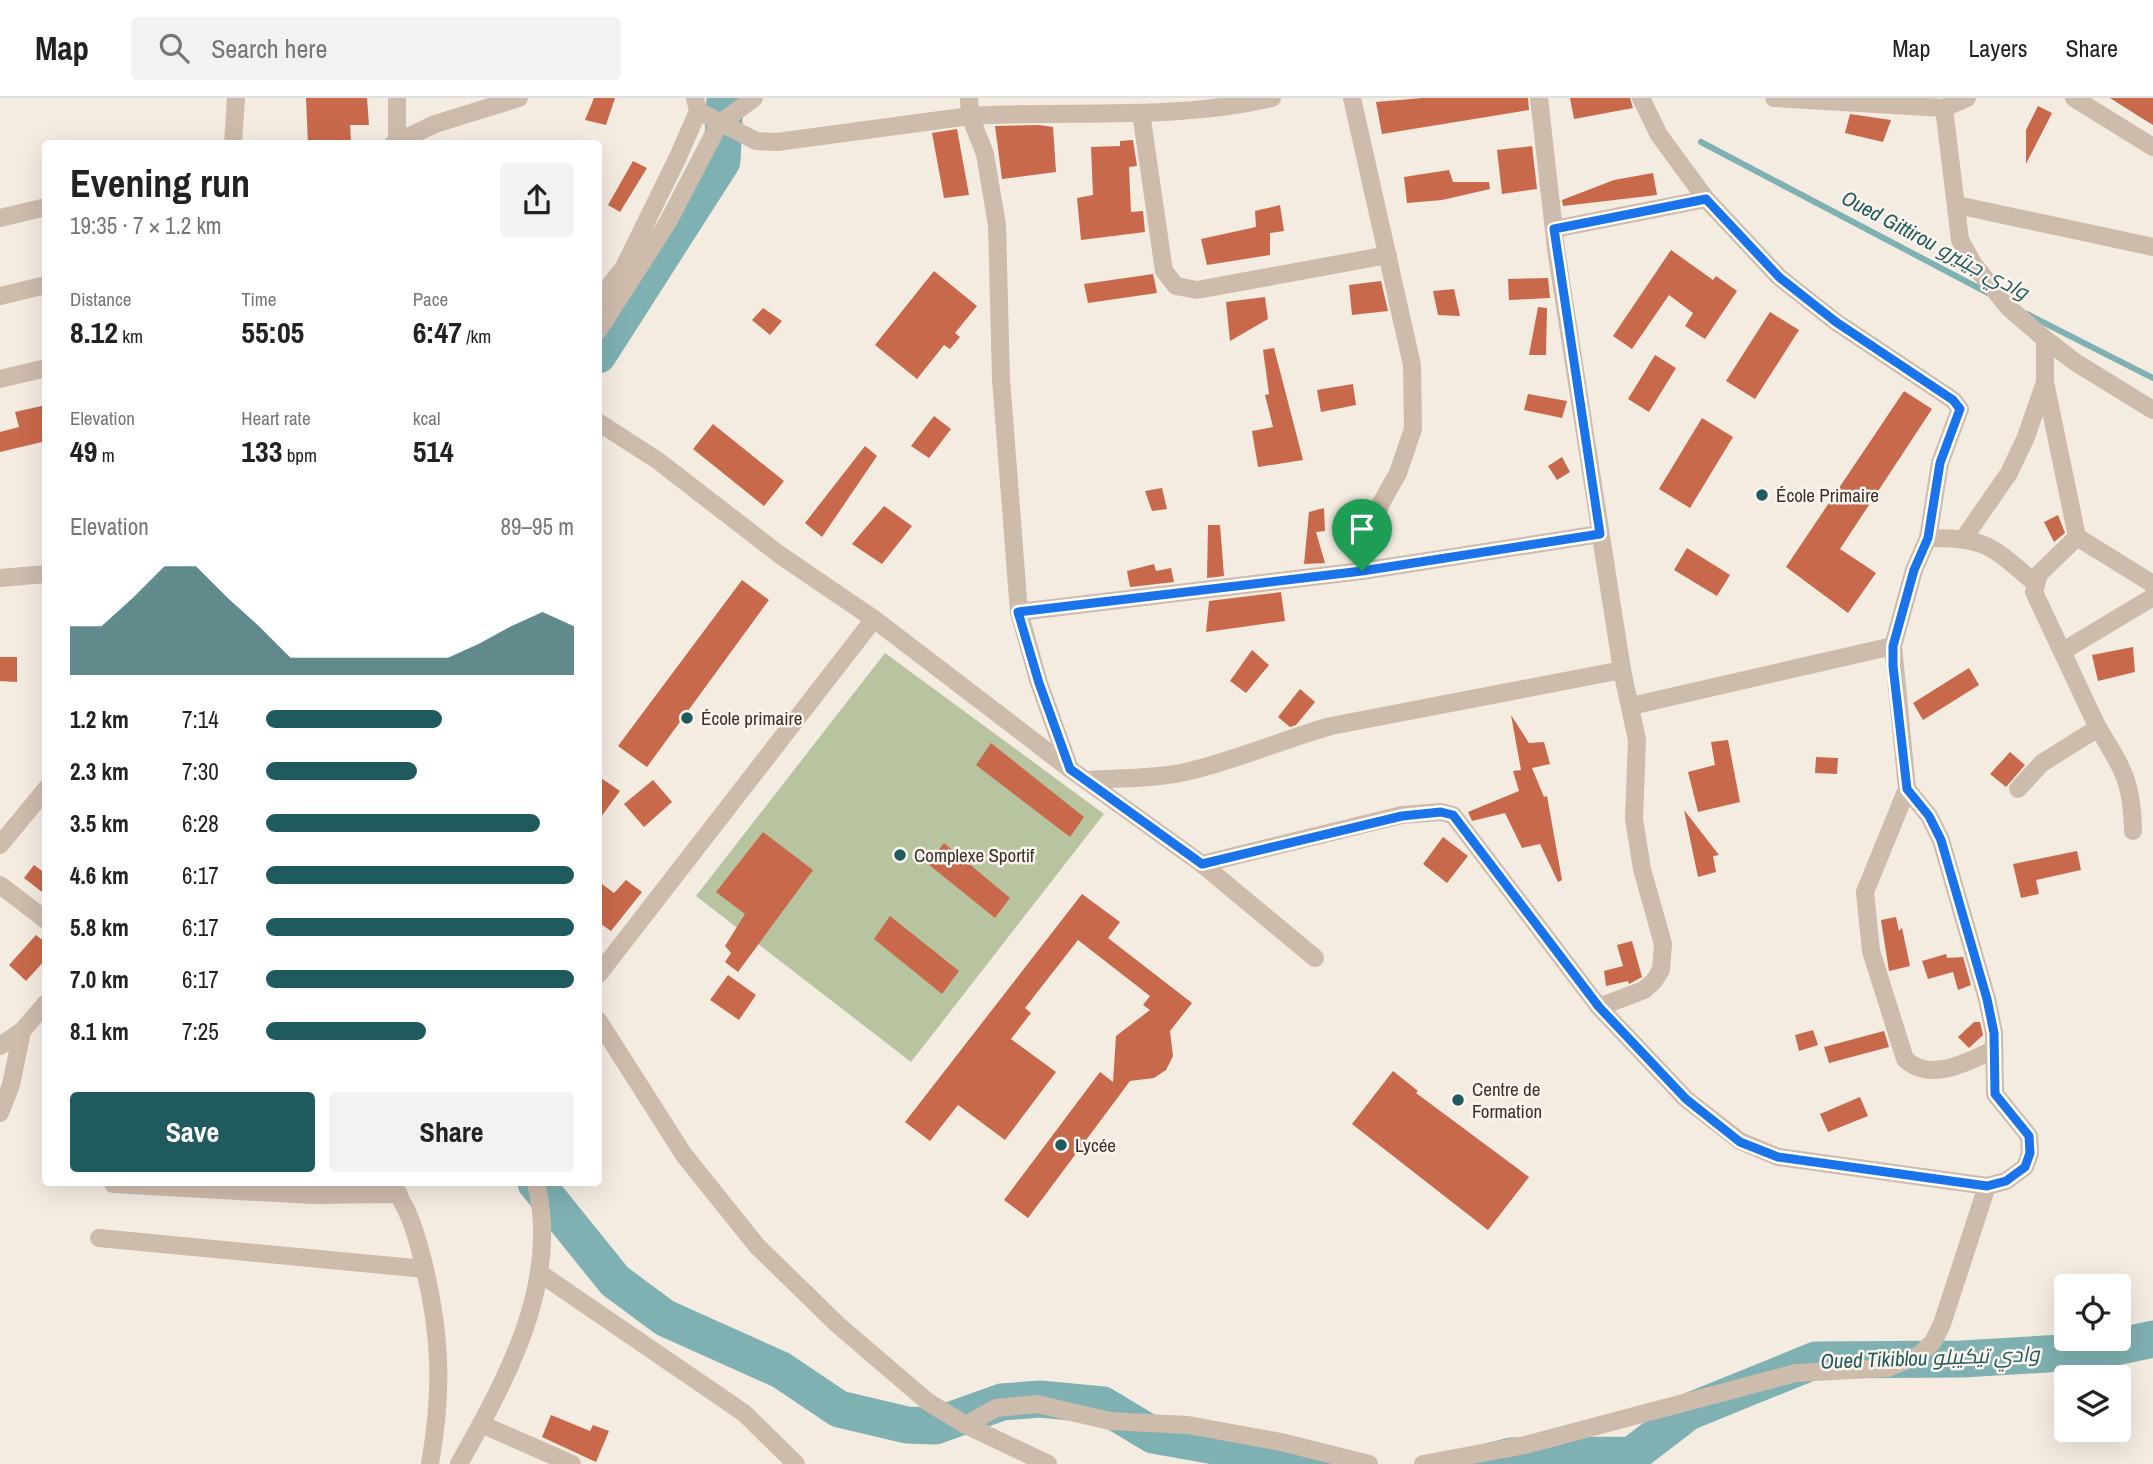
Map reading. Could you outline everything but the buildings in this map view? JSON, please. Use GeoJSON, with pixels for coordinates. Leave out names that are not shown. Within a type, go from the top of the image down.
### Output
{"type":"FeatureCollection","features":[{"type":"Feature","properties":{"kind":"street"},"geometry":{"type":"LineString","coordinates":[[233,140],[236,98]]}},
{"type":"Feature","properties":{"kind":"street"},"geometry":{"type":"LineString","coordinates":[[395,140],[397,98]]}},
{"type":"Feature","properties":{"kind":"street"},"geometry":{"type":"LineString","coordinates":[[399,140],[435,124],[519,98]]}},
{"type":"Feature","properties":{"kind":"street"},"geometry":{"type":"LineString","coordinates":[[602,325],[668,222],[719,124],[754,98]]}},
{"type":"Feature","properties":{"kind":"street"},"geometry":{"type":"LineString","coordinates":[[602,295],[623,269],[696,104],[719,124],[756,141],[777,142],[970,107],[1177,113],[1272,98]]}},
{"type":"Feature","properties":{"kind":"street"},"geometry":{"type":"LineString","coordinates":[[1352,98],[1412,365],[1415,407],[1407,450],[1380,505],[1362,571]]}},
{"type":"Feature","properties":{"kind":"street"},"geometry":{"type":"LineString","coordinates":[[1539,98],[1554,229],[1600,534],[1622,670],[1637,740],[1634,819],[1642,869],[1657,918],[1664,957],[1661,970],[1644,990],[1599,1007]]}},
{"type":"Feature","properties":{"kind":"street"},"geometry":{"type":"LineString","coordinates":[[1641,98],[1659,135],[1706,199],[1779,277],[1836,322],[1958,404],[1960,415],[1940,463],[1928,538],[1914,570],[1893,646],[1907,789],[1866,892],[1871,951],[1895,1037],[1905,1059],[1919,1067],[1943,1070],[1955,1068],[1993,1050]]}},
{"type":"Feature","properties":{"kind":"street"},"geometry":{"type":"LineString","coordinates":[[1773,98],[1944,108],[1967,98]]}},
{"type":"Feature","properties":{"kind":"street"},"geometry":{"type":"LineString","coordinates":[[2074,98],[2153,147]]}},
{"type":"Feature","properties":{"kind":"street"},"geometry":{"type":"LineString","coordinates":[[970,107],[985,153],[998,225],[1001,379],[1018,612],[1039,683],[1070,769]]}},
{"type":"Feature","properties":{"kind":"street"},"geometry":{"type":"LineString","coordinates":[[1944,108],[1960,240],[1974,265],[2009,308],[2045,339],[2076,362],[2153,410]]}},
{"type":"Feature","properties":{"kind":"street"},"geometry":{"type":"LineString","coordinates":[[1141,113],[1164,271],[1176,286],[1197,290],[1388,256]]}},
{"type":"Feature","properties":{"kind":"street"},"geometry":{"type":"LineString","coordinates":[[1554,229],[1706,199]]}},
{"type":"Feature","properties":{"kind":"street"},"geometry":{"type":"LineString","coordinates":[[1957,205],[2153,247]]}},
{"type":"Feature","properties":{"kind":"street"},"geometry":{"type":"LineString","coordinates":[[0,218],[42,208]]}},
{"type":"Feature","properties":{"kind":"street"},"geometry":{"type":"LineString","coordinates":[[0,296],[42,286]]}},
{"type":"Feature","properties":{"kind":"street"},"geometry":{"type":"LineString","coordinates":[[2045,339],[2045,382],[2077,537],[2153,584]]}},
{"type":"Feature","properties":{"kind":"street"},"geometry":{"type":"LineString","coordinates":[[0,379],[42,369]]}},
{"type":"Feature","properties":{"kind":"street"},"geometry":{"type":"LineString","coordinates":[[1965,538],[2009,473],[2026,438],[2045,382]]}},
{"type":"Feature","properties":{"kind":"street"},"geometry":{"type":"LineString","coordinates":[[602,425],[645,452],[780,555],[874,619],[1070,769],[1202,864],[1315,958]]}},
{"type":"Feature","properties":{"kind":"street"},"geometry":{"type":"LineString","coordinates":[[1018,612],[1362,571],[1600,534]]}},
{"type":"Feature","properties":{"kind":"street"},"geometry":{"type":"LineString","coordinates":[[2077,537],[2039,574],[2034,592],[2098,728],[2126,772],[2133,798],[2133,831]]}},
{"type":"Feature","properties":{"kind":"street"},"geometry":{"type":"LineString","coordinates":[[1928,538],[1965,538],[1992,547],[2035,583]]}},
{"type":"Feature","properties":{"kind":"street"},"geometry":{"type":"LineString","coordinates":[[0,578],[42,574]]}},
{"type":"Feature","properties":{"kind":"street"},"geometry":{"type":"LineString","coordinates":[[2063,651],[2153,597]]}},
{"type":"Feature","properties":{"kind":"street"},"geometry":{"type":"LineString","coordinates":[[602,970],[874,619]]}},
{"type":"Feature","properties":{"kind":"street"},"geometry":{"type":"LineString","coordinates":[[1631,706],[1893,646]]}},
{"type":"Feature","properties":{"kind":"street"},"geometry":{"type":"LineString","coordinates":[[1087,780],[1184,773],[1245,757],[1287,739],[1331,726],[1622,670]]}},
{"type":"Feature","properties":{"kind":"street"},"geometry":{"type":"LineString","coordinates":[[2018,789],[2042,762],[2098,728]]}},
{"type":"Feature","properties":{"kind":"street"},"geometry":{"type":"LineString","coordinates":[[1202,864],[1402,816],[1441,812],[1453,815],[1599,1007],[1686,1099],[1740,1142],[1778,1157],[1987,1186],[2006,1181],[2025,1167],[2030,1153],[2029,1136],[1995,1094],[1994,1033],[1987,999],[1941,840],[1929,816],[1907,789]]}},
{"type":"Feature","properties":{"kind":"street"},"geometry":{"type":"LineString","coordinates":[[0,845],[42,794]]}},
{"type":"Feature","properties":{"kind":"street"},"geometry":{"type":"LineString","coordinates":[[0,885],[42,917]]}},
{"type":"Feature","properties":{"kind":"street"},"geometry":{"type":"LineString","coordinates":[[0,1046],[22,1031],[42,1008]]}},
{"type":"Feature","properties":{"kind":"street"},"geometry":{"type":"LineString","coordinates":[[602,1026],[684,1155],[757,1246],[838,1325],[928,1402],[966,1425],[1048,1464]]}},
{"type":"Feature","properties":{"kind":"street"},"geometry":{"type":"LineString","coordinates":[[0,1113],[11,1085],[22,1031]]}},
{"type":"Feature","properties":{"kind":"street"},"geometry":{"type":"LineString","coordinates":[[149,1186],[313,1195],[394,1189],[416,1235],[436,1310],[440,1375],[430,1464]]}},
{"type":"Feature","properties":{"kind":"street"},"geometry":{"type":"LineString","coordinates":[[459,1464],[526,1328],[541,1274],[542,1248],[536,1186]]}},
{"type":"Feature","properties":{"kind":"street"},"geometry":{"type":"LineString","coordinates":[[1423,1464],[1537,1442],[1796,1373],[1888,1368],[1904,1363],[1933,1342],[1942,1324],[1987,1186]]}},
{"type":"Feature","properties":{"kind":"street"},"geometry":{"type":"LineString","coordinates":[[99,1238],[425,1269]]}},
{"type":"Feature","properties":{"kind":"street"},"geometry":{"type":"LineString","coordinates":[[541,1274],[744,1413],[796,1464]]}},
{"type":"Feature","properties":{"kind":"street"},"geometry":{"type":"LineString","coordinates":[[966,1425],[996,1408],[1037,1404],[1110,1421],[1188,1425],[1370,1464]]}},
{"type":"Feature","properties":{"kind":"street"},"geometry":{"type":"LineString","coordinates":[[481,1424],[572,1464]]}},
{"type":"Feature","properties":{"kind":"green space","name":"Complexe Sportif"},"geometry":{"type":"Polygon","coordinates":[[[885,653],[1104,814],[911,1062],[696,896],[885,653]]]}},
{"type":"Feature","properties":{"kind":"waterway","name":"Oued Tikiblou وادي تيكيبلو"},"geometry":{"type":"LineString","coordinates":[[602,349],[722,161],[725,98]]}},
{"type":"Feature","properties":{"kind":"waterway","name":"Oued Gittirou وادي جيتيرو"},"geometry":{"type":"LineString","coordinates":[[1701,142],[1990,294]]}},
{"type":"Feature","properties":{"kind":"waterway","name":"Oued Gittirou وادي جيتيرو"},"geometry":{"type":"LineString","coordinates":[[2027,314],[2153,378]]}},
{"type":"Feature","properties":{"kind":"waterway","name":"Oued Tikiblou وادي تيكيبلو"},"geometry":{"type":"LineString","coordinates":[[538,1186],[615,1281],[665,1318],[781,1370],[839,1409],[907,1425],[935,1426],[1002,1402],[1040,1399],[1103,1405],[1153,1435],[1316,1464]]}},
{"type":"Feature","properties":{"kind":"waterway","name":"Oued Tikiblou وادي تيكيبلو"},"geometry":{"type":"LineString","coordinates":[[1479,1464],[1512,1456],[1632,1455],[1688,1412],[1816,1360],[1962,1359],[2097,1351],[2153,1339]]}},
{"type":"Feature","properties":{"kind":"waterway"},"geometry":{"type":"LineString","coordinates":[[1180,1440],[1219,1464]]}},
{"type":"Feature","properties":{"kind":"place","name":"École Primaire"},"geometry":{"type":"Point","coordinates":[1762,495]}},
{"type":"Feature","properties":{"kind":"place","name":"École primaire"},"geometry":{"type":"Point","coordinates":[687,718]}},
{"type":"Feature","properties":{"kind":"place","name":"Complexe Sportif"},"geometry":{"type":"Point","coordinates":[900,855]}},
{"type":"Feature","properties":{"kind":"place","name":"Centre de Formation"},"geometry":{"type":"Point","coordinates":[1458,1100]}},
{"type":"Feature","properties":{"kind":"place","name":"Lycée"},"geometry":{"type":"Point","coordinates":[1061,1145]}},
{"type":"Feature","properties":{"kind":"route"},"geometry":{"type":"LineString","coordinates":[[1706,199],[1779,277],[1836,322],[1958,404],[1960,415],[1940,463],[1928,538],[1914,570],[1893,646],[1893,666],[1907,789],[1929,816],[1941,840],[1987,999],[1994,1033],[1995,1094],[2029,1136],[2030,1153],[2025,1167],[2006,1181],[1987,1186],[1778,1157],[1740,1142],[1686,1099],[1599,1007],[1484,857],[1461,821],[1453,815],[1441,812],[1402,816],[1202,864],[1070,769],[1039,683],[1018,612],[1362,571],[1600,534],[1554,229],[1706,199]]}}]}
